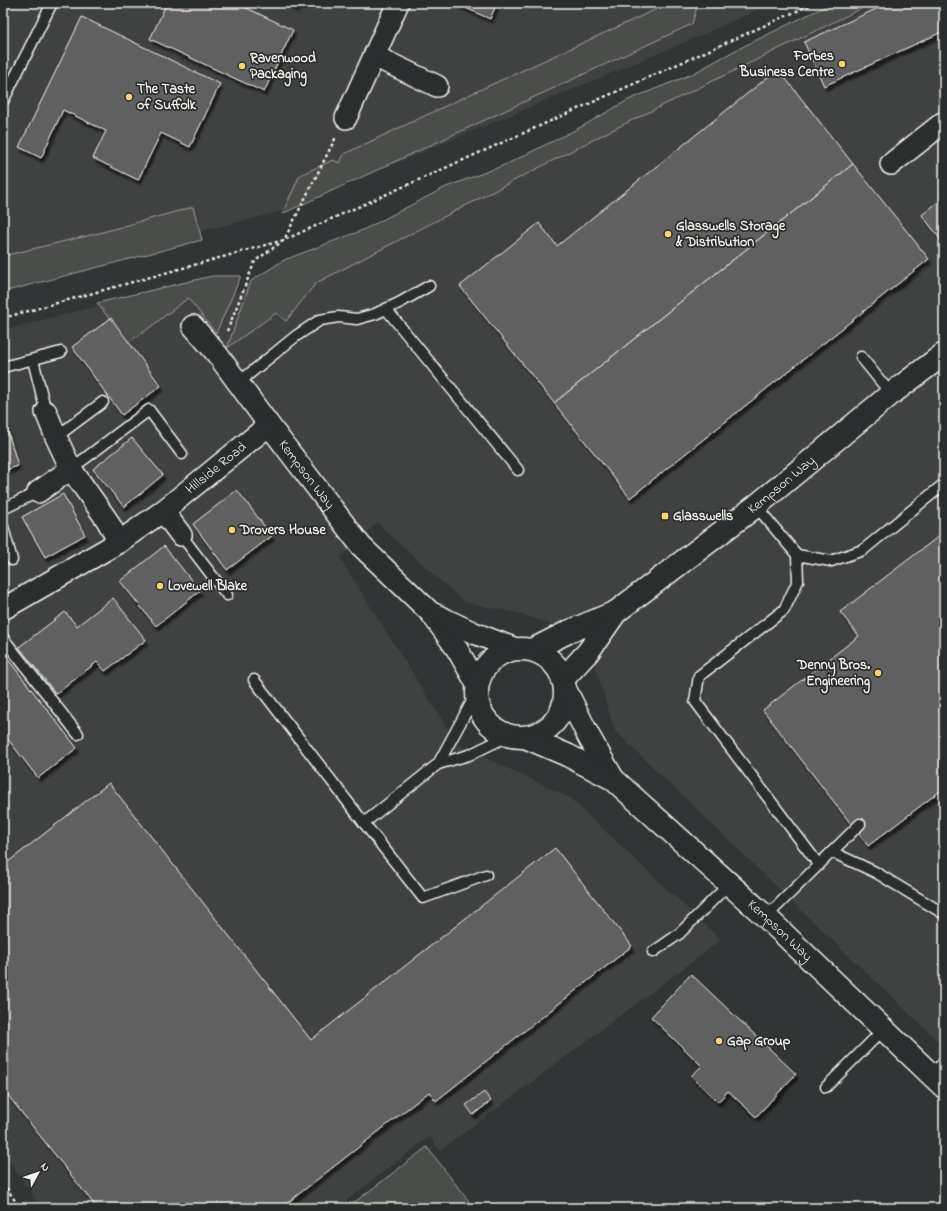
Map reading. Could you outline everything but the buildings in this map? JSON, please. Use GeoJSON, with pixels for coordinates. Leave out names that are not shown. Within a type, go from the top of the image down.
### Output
{"type":"FeatureCollection","features":[{"type":"Feature","properties":{"kind":"street"},"geometry":{"type":"LineString","coordinates":[[346,118],[398,3]]}},
{"type":"Feature","properties":{"kind":"street"},"geometry":{"type":"LineString","coordinates":[[374,56],[437,86]]}},
{"type":"Feature","properties":{"kind":"street"},"geometry":{"type":"LineString","coordinates":[[891,164],[944,122]]}},
{"type":"Feature","properties":{"kind":"street","name":"Kempson Way"},"geometry":{"type":"LineString","coordinates":[[193,326],[217,354],[361,546],[431,613],[458,649],[477,689]]}},
{"type":"Feature","properties":{"kind":"street","name":"Kempson Way"},"geometry":{"type":"LineString","coordinates":[[431,613],[474,633],[524,650],[616,612],[756,506],[891,394],[944,354]]}},
{"type":"Feature","properties":{"kind":"street"},"geometry":{"type":"LineString","coordinates":[[46,412],[71,470],[106,520],[119,542]]}},
{"type":"Feature","properties":{"kind":"street","name":"Hillside Road"},"geometry":{"type":"LineString","coordinates":[[3,609],[119,542],[163,512],[269,425]]}},
{"type":"Feature","properties":{"kind":"street"},"geometry":{"type":"LineString","coordinates":[[38,492],[71,470]]}},
{"type":"Feature","properties":{"kind":"street"},"geometry":{"type":"LineString","coordinates":[[163,512],[181,535]]}},
{"type":"Feature","properties":{"kind":"street","name":"Kempson Way"},"geometry":{"type":"LineString","coordinates":[[613,779],[589,737],[564,684],[616,612]]}},
{"type":"Feature","properties":{"kind":"street"},"geometry":{"type":"LineString","coordinates":[[524,650],[542,654],[551,661],[558,670],[564,684],[563,706],[554,721],[541,732],[517,736],[497,730],[486,720],[479,707],[477,689],[482,671],[491,660],[503,652],[524,650]]}},
{"type":"Feature","properties":{"kind":"street","name":"Kempson Way"},"geometry":{"type":"LineString","coordinates":[[517,736],[567,755],[613,779],[730,883],[884,1029],[940,1074]]}},
{"type":"Feature","properties":{"kind":"lane"},"geometry":{"type":"LineString","coordinates":[[3,101],[52,3]]}},
{"type":"Feature","properties":{"kind":"lane"},"geometry":{"type":"LineString","coordinates":[[238,383],[296,336],[320,320],[338,317],[357,319],[375,314],[430,286]]}},
{"type":"Feature","properties":{"kind":"lane"},"geometry":{"type":"LineString","coordinates":[[386,309],[518,470]]}},
{"type":"Feature","properties":{"kind":"lane"},"geometry":{"type":"LineString","coordinates":[[3,367],[61,352]]}},
{"type":"Feature","properties":{"kind":"lane"},"geometry":{"type":"LineString","coordinates":[[861,357],[891,394]]}},
{"type":"Feature","properties":{"kind":"lane"},"geometry":{"type":"LineString","coordinates":[[34,360],[46,412]]}},
{"type":"Feature","properties":{"kind":"lane"},"geometry":{"type":"LineString","coordinates":[[56,437],[103,402]]}},
{"type":"Feature","properties":{"kind":"lane"},"geometry":{"type":"LineString","coordinates":[[71,470],[149,410],[182,454]]}},
{"type":"Feature","properties":{"kind":"lane"},"geometry":{"type":"LineString","coordinates":[[797,555],[830,561],[863,550],[944,484]]}},
{"type":"Feature","properties":{"kind":"lane"},"geometry":{"type":"LineString","coordinates":[[3,509],[38,492]]}},
{"type":"Feature","properties":{"kind":"lane"},"geometry":{"type":"LineString","coordinates":[[756,506],[797,555],[798,581],[784,610],[699,676],[695,701],[819,865]]}},
{"type":"Feature","properties":{"kind":"lane"},"geometry":{"type":"LineString","coordinates":[[3,527],[12,560]]}},
{"type":"Feature","properties":{"kind":"lane"},"geometry":{"type":"LineString","coordinates":[[181,535],[227,595]]}},
{"type":"Feature","properties":{"kind":"lane"},"geometry":{"type":"LineString","coordinates":[[3,638],[78,734]]}},
{"type":"Feature","properties":{"kind":"lane"},"geometry":{"type":"LineString","coordinates":[[254,680],[423,898],[486,875]]}},
{"type":"Feature","properties":{"kind":"lane"},"geometry":{"type":"LineString","coordinates":[[438,764],[477,689]]}},
{"type":"Feature","properties":{"kind":"lane"},"geometry":{"type":"LineString","coordinates":[[364,823],[438,764],[469,755],[517,736]]}},
{"type":"Feature","properties":{"kind":"lane"},"geometry":{"type":"LineString","coordinates":[[766,917],[860,824]]}},
{"type":"Feature","properties":{"kind":"lane"},"geometry":{"type":"LineString","coordinates":[[832,852],[875,872],[943,912]]}},
{"type":"Feature","properties":{"kind":"lane"},"geometry":{"type":"LineString","coordinates":[[653,952],[679,934],[730,883]]}},
{"type":"Feature","properties":{"kind":"lane"},"geometry":{"type":"LineString","coordinates":[[826,1087],[884,1029]]}},
{"type":"Feature","properties":{"kind":"path"},"geometry":{"type":"LineString","coordinates":[[3,318],[284,240],[815,3]]}},
{"type":"Feature","properties":{"kind":"path"},"geometry":{"type":"LineString","coordinates":[[217,354],[255,261],[284,240],[346,118]]}},
{"type":"Feature","properties":{"kind":"path"},"geometry":{"type":"LineString","coordinates":[[3,1183],[20,1208]]}},
{"type":"Feature","properties":{"kind":"shaded area"},"geometry":{"type":"Polygon","coordinates":[[[3,3],[772,3],[702,35],[282,211],[3,281],[3,3]]]}},
{"type":"Feature","properties":{"kind":"shaded area"},"geometry":{"type":"Polygon","coordinates":[[[670,3],[698,3],[692,24],[282,214],[300,175],[333,160],[340,163],[344,154],[670,3]]]}},
{"type":"Feature","properties":{"kind":"shaded area"},"geometry":{"type":"Polygon","coordinates":[[[832,3],[873,3],[606,133],[316,283],[286,321],[276,313],[227,348],[251,281],[284,260],[363,230],[446,187],[507,164],[581,127],[628,100],[692,74],[734,51],[832,3]]]}},
{"type":"Feature","properties":{"kind":"shaded area"},"geometry":{"type":"Polygon","coordinates":[[[879,3],[944,3],[944,1047],[615,731],[586,637],[522,614],[464,602],[377,523],[340,558],[457,744],[570,798],[721,940],[440,1151],[430,1136],[337,1208],[41,1208],[3,1152],[3,330],[94,307],[236,293],[879,3]]]}},
{"type":"Feature","properties":{"kind":"shaded area"},"geometry":{"type":"Polygon","coordinates":[[[193,207],[202,240],[3,292],[3,256],[99,233],[193,207]]]}},
{"type":"Feature","properties":{"kind":"shaded area"},"geometry":{"type":"Polygon","coordinates":[[[212,276],[241,276],[216,333],[188,298],[144,332],[128,342],[97,303],[212,276]]]}},
{"type":"Feature","properties":{"kind":"shaded area"},"geometry":{"type":"Polygon","coordinates":[[[427,1147],[474,1208],[347,1208],[427,1147]]]}},
{"type":"Feature","properties":{"kind":"place","name":"Forbes Business Centre"},"geometry":{"type":"Point","coordinates":[842,64]}},
{"type":"Feature","properties":{"kind":"place","name":"Ravenwood Packaging"},"geometry":{"type":"Point","coordinates":[242,66]}},
{"type":"Feature","properties":{"kind":"place","name":"The Taste of Suffolk"},"geometry":{"type":"Point","coordinates":[129,97]}},
{"type":"Feature","properties":{"kind":"place","name":"Glasswells Storage & Distribution"},"geometry":{"type":"Point","coordinates":[668,234]}},
{"type":"Feature","properties":{"kind":"place","name":"Glasswells"},"geometry":{"type":"Point","coordinates":[665,516]}},
{"type":"Feature","properties":{"kind":"place","name":"Drovers House"},"geometry":{"type":"Point","coordinates":[232,530]}},
{"type":"Feature","properties":{"kind":"place","name":"Lovewell Blake"},"geometry":{"type":"Point","coordinates":[160,586]}},
{"type":"Feature","properties":{"kind":"place","name":"Denny Bros. Engineering"},"geometry":{"type":"Point","coordinates":[878,673]}},
{"type":"Feature","properties":{"kind":"place","name":"Gap Group"},"geometry":{"type":"Point","coordinates":[719,1041]}}]}
